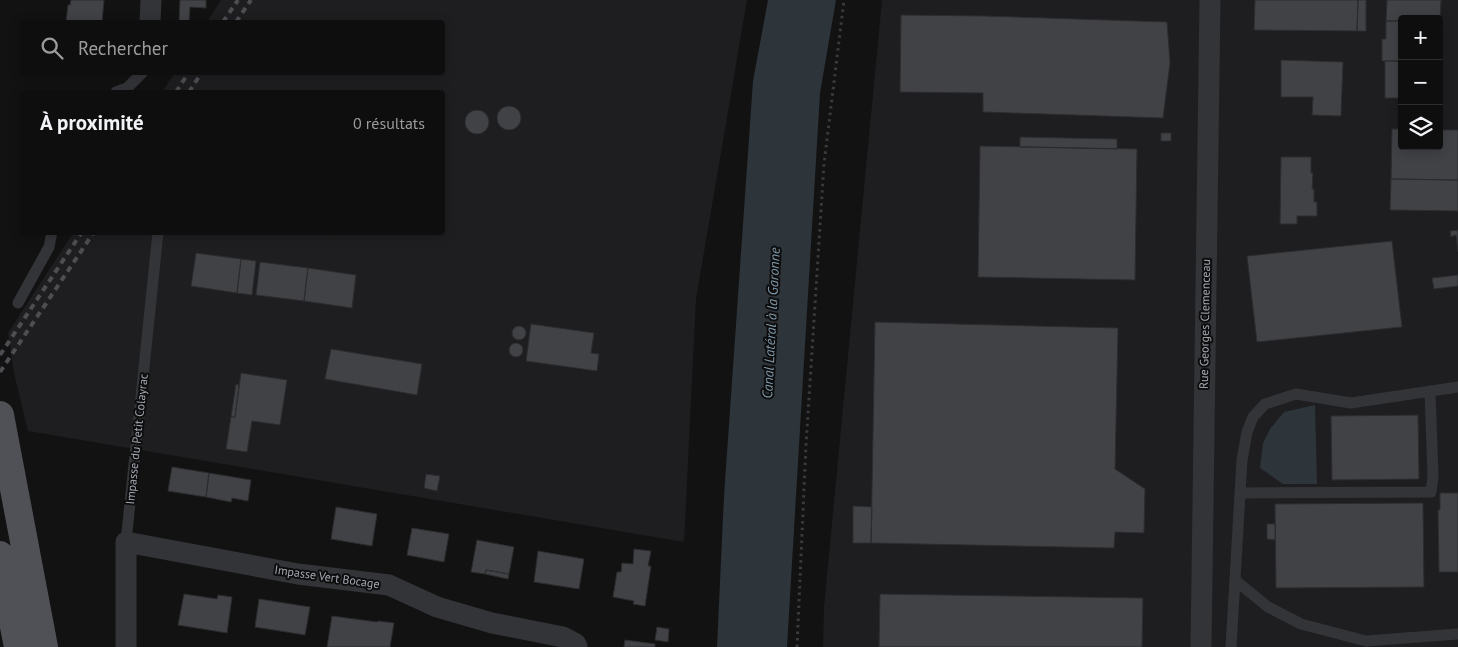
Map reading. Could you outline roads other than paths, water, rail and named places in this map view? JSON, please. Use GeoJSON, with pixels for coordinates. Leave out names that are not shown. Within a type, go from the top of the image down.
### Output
{"type":"FeatureCollection","features":[{"type":"Feature","properties":{"kind":"main road"},"geometry":{"type":"LineString","coordinates":[[0,415],[44,647]]}},
{"type":"Feature","properties":{"kind":"main road"},"geometry":{"type":"LineString","coordinates":[[0,555],[18,647]]}},
{"type":"Feature","properties":{"kind":"street"},"geometry":{"type":"LineString","coordinates":[[150,20],[151,0]]}},
{"type":"Feature","properties":{"kind":"street","name":"Rue Georges Clemenceau"},"geometry":{"type":"LineString","coordinates":[[1201,647],[1210,0]]}},
{"type":"Feature","properties":{"kind":"street","name":"Impasse du Petit Colayrac"},"geometry":{"type":"LineString","coordinates":[[126,542],[126,647]]}},
{"type":"Feature","properties":{"kind":"street","name":"Impasse Vert Bocage"},"geometry":{"type":"LineString","coordinates":[[126,542],[298,574],[389,586],[437,607],[492,623],[563,637],[576,644],[577,647]]}},
{"type":"Feature","properties":{"kind":"lane"},"geometry":{"type":"LineString","coordinates":[[122,90],[127,88],[140,75]]}},
{"type":"Feature","properties":{"kind":"lane"},"geometry":{"type":"LineString","coordinates":[[18,303],[49,247],[51,235]]}},
{"type":"Feature","properties":{"kind":"lane","name":"Impasse du Petit Colayrac"},"geometry":{"type":"LineString","coordinates":[[126,542],[158,235]]}},
{"type":"Feature","properties":{"kind":"lane"},"geometry":{"type":"LineString","coordinates":[[1231,647],[1242,460],[1247,432],[1253,416],[1265,404],[1296,394],[1351,403],[1458,387]]}},
{"type":"Feature","properties":{"kind":"lane"},"geometry":{"type":"LineString","coordinates":[[1240,493],[1431,492],[1433,476],[1430,391]]}},
{"type":"Feature","properties":{"kind":"lane"},"geometry":{"type":"LineString","coordinates":[[1235,580],[1268,607],[1301,624],[1366,641],[1458,634]]}},
{"type":"Feature","properties":{"kind":"water","name":"Canal Latéral à la Garonne"},"geometry":{"type":"Polygon","coordinates":[[[768,0],[836,0],[820,93],[787,647],[717,647],[724,496],[753,81],[768,0]]]}},
{"type":"Feature","properties":{"kind":"water"},"geometry":{"type":"Polygon","coordinates":[[[1315,405],[1317,484],[1283,484],[1260,468],[1263,443],[1270,429],[1284,412],[1315,405]]]}},
{"type":"Feature","properties":{"kind":"railway"},"geometry":{"type":"LineString","coordinates":[[224,20],[238,0]]}},
{"type":"Feature","properties":{"kind":"railway"},"geometry":{"type":"LineString","coordinates":[[237,20],[251,0]]}},
{"type":"Feature","properties":{"kind":"railway"},"geometry":{"type":"LineString","coordinates":[[177,90],[187,75]]}},
{"type":"Feature","properties":{"kind":"railway"},"geometry":{"type":"LineString","coordinates":[[190,90],[200,75]]}},
{"type":"Feature","properties":{"kind":"railway"},"geometry":{"type":"LineString","coordinates":[[0,355],[80,235]]}},
{"type":"Feature","properties":{"kind":"railway"},"geometry":{"type":"LineString","coordinates":[[0,372],[92,235]]}}]}
